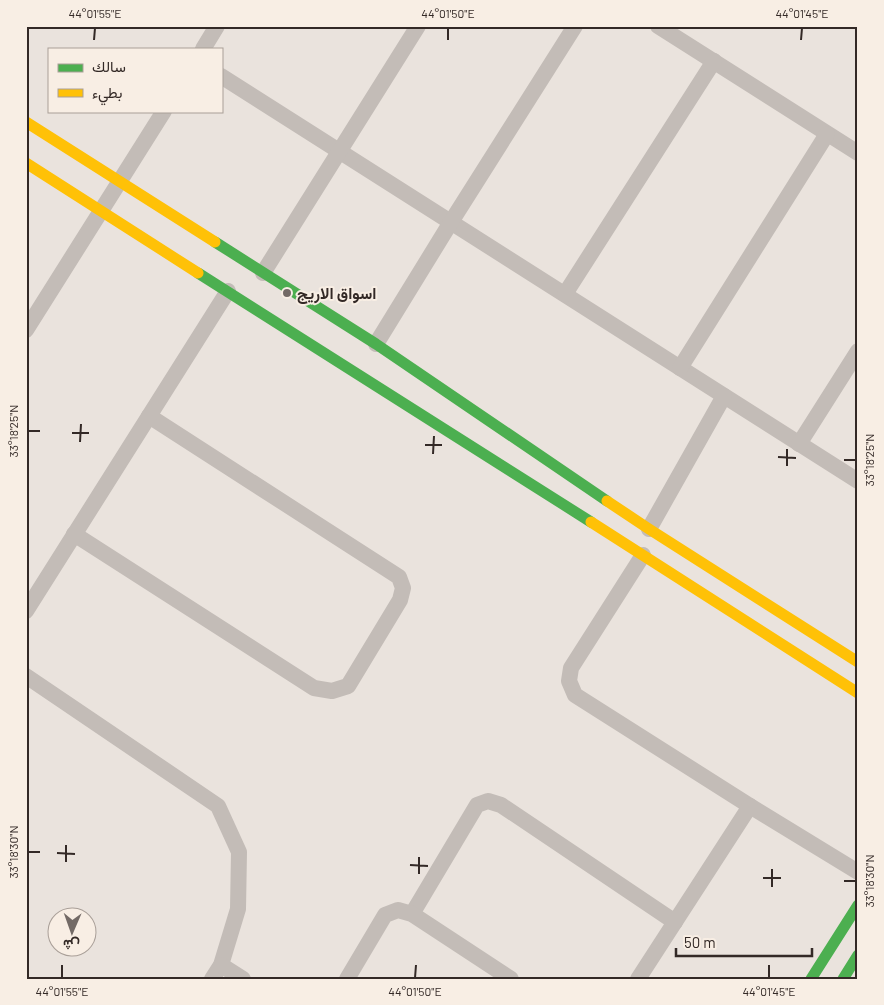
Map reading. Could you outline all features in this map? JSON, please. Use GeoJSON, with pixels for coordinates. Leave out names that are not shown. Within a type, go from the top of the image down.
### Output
{"type":"FeatureCollection","features":[{"type":"Feature","properties":{"kind":"street"},"geometry":{"type":"LineString","coordinates":[[204,48],[217,26]]}},
{"type":"Feature","properties":{"kind":"street"},"geometry":{"type":"LineString","coordinates":[[263,273],[418,26]]}},
{"type":"Feature","properties":{"kind":"street"},"geometry":{"type":"LineString","coordinates":[[376,344],[575,26]]}},
{"type":"Feature","properties":{"kind":"street"},"geometry":{"type":"LineString","coordinates":[[667,29],[858,153]]}},
{"type":"Feature","properties":{"kind":"street"},"geometry":{"type":"LineString","coordinates":[[565,294],[714,61]]}},
{"type":"Feature","properties":{"kind":"street"},"geometry":{"type":"LineString","coordinates":[[222,77],[858,481]]}},
{"type":"Feature","properties":{"kind":"street"},"geometry":{"type":"LineString","coordinates":[[26,330],[163,112]]}},
{"type":"Feature","properties":{"kind":"street"},"geometry":{"type":"LineString","coordinates":[[26,122],[376,344],[649,529],[858,662]]}},
{"type":"Feature","properties":{"kind":"street"},"geometry":{"type":"LineString","coordinates":[[680,368],[827,134]]}},
{"type":"Feature","properties":{"kind":"street"},"geometry":{"type":"LineString","coordinates":[[26,163],[643,555],[858,694]]}},
{"type":"Feature","properties":{"kind":"street"},"geometry":{"type":"LineString","coordinates":[[26,611],[228,291]]}},
{"type":"Feature","properties":{"kind":"street"},"geometry":{"type":"LineString","coordinates":[[800,444],[858,352]]}},
{"type":"Feature","properties":{"kind":"street"},"geometry":{"type":"LineString","coordinates":[[649,529],[724,396]]}},
{"type":"Feature","properties":{"kind":"street"},"geometry":{"type":"LineString","coordinates":[[74,534],[314,688],[332,691],[348,686],[400,600],[404,588],[399,577],[149,416]]}},
{"type":"Feature","properties":{"kind":"street"},"geometry":{"type":"LineString","coordinates":[[643,555],[571,668],[569,681],[575,695],[858,872]]}},
{"type":"Feature","properties":{"kind":"street"},"geometry":{"type":"LineString","coordinates":[[26,676],[218,806],[239,852],[238,909],[216,972],[243,979]]}},
{"type":"Feature","properties":{"kind":"street"},"geometry":{"type":"LineString","coordinates":[[412,914],[477,805],[488,801],[501,805],[675,922]]}},
{"type":"Feature","properties":{"kind":"street"},"geometry":{"type":"LineString","coordinates":[[638,979],[750,806]]}},
{"type":"Feature","properties":{"kind":"street"},"geometry":{"type":"LineString","coordinates":[[811,979],[858,905]]}},
{"type":"Feature","properties":{"kind":"street"},"geometry":{"type":"LineString","coordinates":[[347,979],[385,915],[398,910],[412,914],[512,979]]}},
{"type":"Feature","properties":{"kind":"street"},"geometry":{"type":"LineString","coordinates":[[843,979],[858,955]]}},
{"type":"Feature","properties":{"kind":"traffic: fast"},"geometry":{"type":"LineString","coordinates":[[215,242],[376,344],[607,501]]}},
{"type":"Feature","properties":{"kind":"traffic: fast"},"geometry":{"type":"LineString","coordinates":[[198,273],[591,522]]}},
{"type":"Feature","properties":{"kind":"traffic: fast"},"geometry":{"type":"LineString","coordinates":[[811,979],[858,905]]}},
{"type":"Feature","properties":{"kind":"traffic: fast"},"geometry":{"type":"LineString","coordinates":[[843,979],[858,955]]}},
{"type":"Feature","properties":{"kind":"traffic: slow"},"geometry":{"type":"LineString","coordinates":[[26,122],[215,242]]}},
{"type":"Feature","properties":{"kind":"traffic: slow"},"geometry":{"type":"LineString","coordinates":[[26,163],[198,273]]}},
{"type":"Feature","properties":{"kind":"traffic: slow"},"geometry":{"type":"LineString","coordinates":[[607,501],[858,662]]}},
{"type":"Feature","properties":{"kind":"traffic: slow"},"geometry":{"type":"LineString","coordinates":[[591,522],[858,693]]}},
{"type":"Feature","properties":{"kind":"place","name":"اسواق الاريج"},"geometry":{"type":"Point","coordinates":[287,293]}}]}
